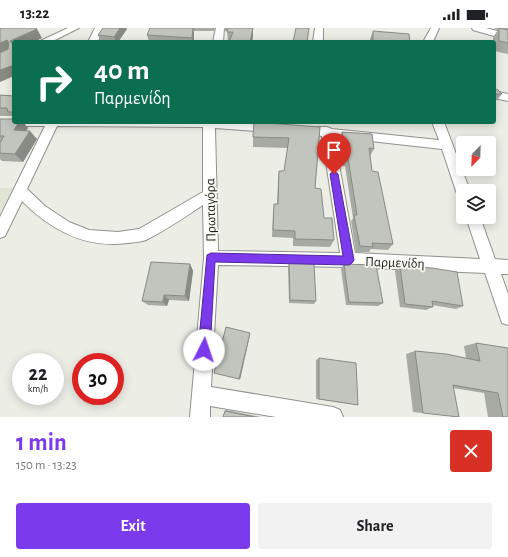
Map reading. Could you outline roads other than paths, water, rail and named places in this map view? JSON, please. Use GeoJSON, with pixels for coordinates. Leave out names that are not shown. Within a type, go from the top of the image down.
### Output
{"type":"FeatureCollection","features":[{"type":"Feature","properties":{"kind":"street"},"geometry":{"type":"LineString","coordinates":[[48,40],[74,28]]}},
{"type":"Feature","properties":{"kind":"street"},"geometry":{"type":"LineString","coordinates":[[94,40],[99,28]]}},
{"type":"Feature","properties":{"kind":"street"},"geometry":{"type":"LineString","coordinates":[[218,40],[220,28]]}},
{"type":"Feature","properties":{"kind":"street"},"geometry":{"type":"LineString","coordinates":[[318,40],[319,28]]}},
{"type":"Feature","properties":{"kind":"street"},"geometry":{"type":"LineString","coordinates":[[429,40],[435,28]]}},
{"type":"Feature","properties":{"kind":"street"},"geometry":{"type":"LineString","coordinates":[[476,28],[508,37]]}},
{"type":"Feature","properties":{"kind":"street"},"geometry":{"type":"LineString","coordinates":[[485,40],[487,31]]}},
{"type":"Feature","properties":{"kind":"street"},"geometry":{"type":"LineString","coordinates":[[496,95],[508,98]]}},
{"type":"Feature","properties":{"kind":"street"},"geometry":{"type":"LineString","coordinates":[[0,232],[52,124]]}},
{"type":"Feature","properties":{"kind":"street","name":"Πρωταγόρα"},"geometry":{"type":"LineString","coordinates":[[200,417],[211,258],[209,124]]}},
{"type":"Feature","properties":{"kind":"street"},"geometry":{"type":"LineString","coordinates":[[221,124],[327,132],[447,145]]}},
{"type":"Feature","properties":{"kind":"street"},"geometry":{"type":"LineString","coordinates":[[439,124],[461,184]]}},
{"type":"Feature","properties":{"kind":"street"},"geometry":{"type":"LineString","coordinates":[[327,132],[349,260]]}},
{"type":"Feature","properties":{"kind":"street"},"geometry":{"type":"LineString","coordinates":[[20,191],[40,210],[64,226],[90,236],[118,238],[141,235],[210,195]]}},
{"type":"Feature","properties":{"kind":"street"},"geometry":{"type":"LineString","coordinates":[[475,224],[508,317]]}},
{"type":"Feature","properties":{"kind":"street","name":"Παρμενίδη"},"geometry":{"type":"LineString","coordinates":[[211,258],[349,260],[508,267]]}},
{"type":"Feature","properties":{"kind":"street"},"geometry":{"type":"LineString","coordinates":[[201,395],[333,417]]}}]}
